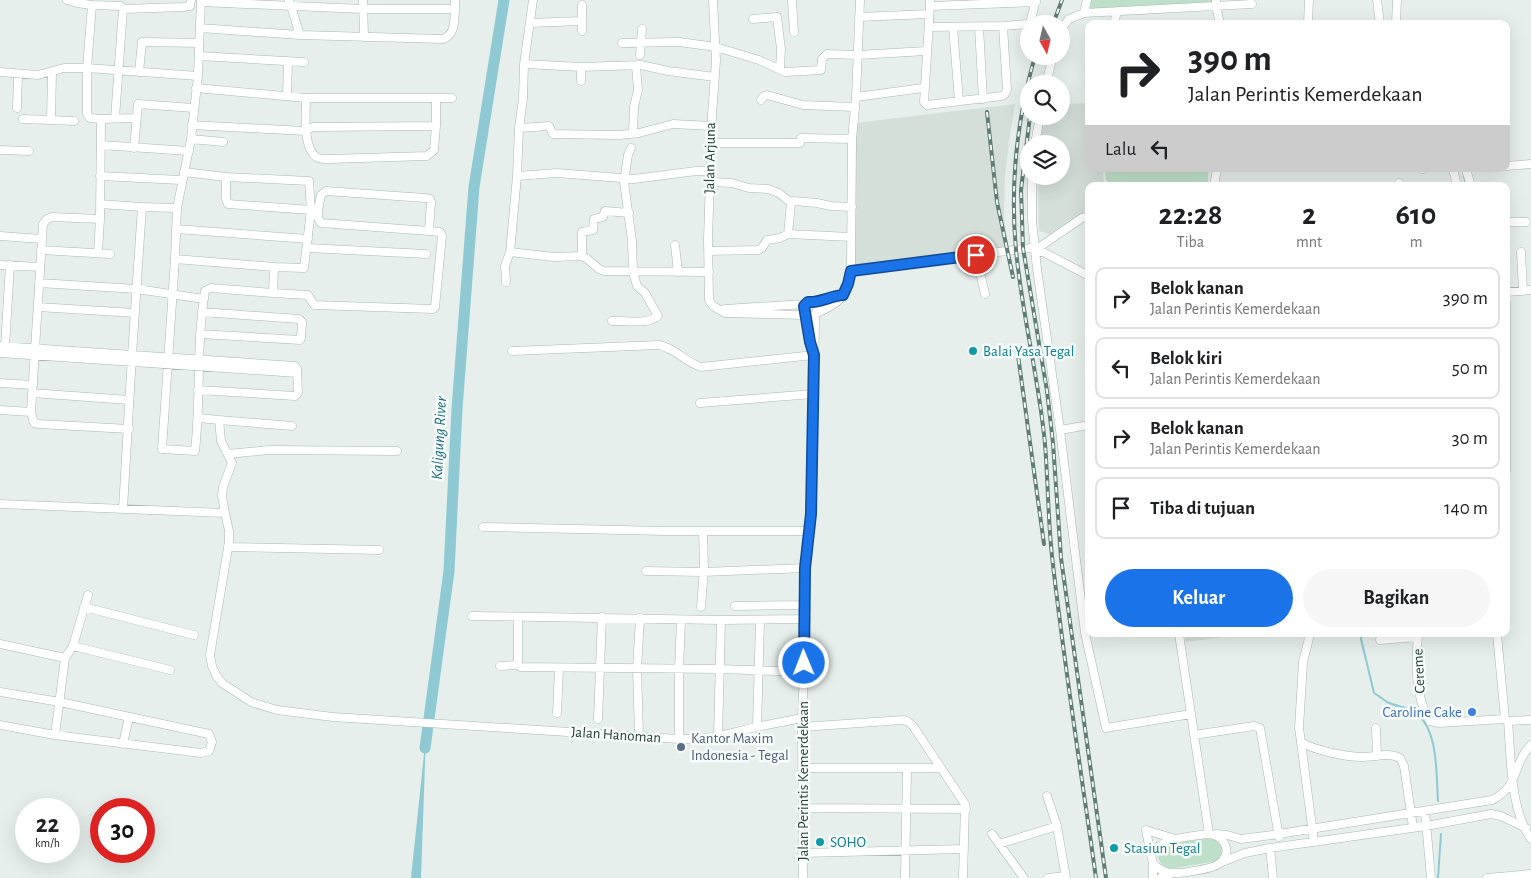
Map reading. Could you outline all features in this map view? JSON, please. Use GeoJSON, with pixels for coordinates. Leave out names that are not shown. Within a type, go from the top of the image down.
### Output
{"type":"FeatureCollection","features":[{"type":"Feature","properties":{"kind":"street"},"geometry":{"type":"LineString","coordinates":[[67,0],[92,5],[121,6],[123,9],[183,8],[190,6],[191,0]]}},
{"type":"Feature","properties":{"kind":"street"},"geometry":{"type":"LineString","coordinates":[[363,0],[364,37]]}},
{"type":"Feature","properties":{"kind":"street"},"geometry":{"type":"LineString","coordinates":[[506,282],[505,266],[510,252],[519,128],[523,100],[524,64],[534,0]]}},
{"type":"Feature","properties":{"kind":"street","name":"Jalan Arjuna"},"geometry":{"type":"LineString","coordinates":[[713,0],[716,47],[710,171],[708,272],[709,300],[713,306],[721,311]]}},
{"type":"Feature","properties":{"kind":"street"},"geometry":{"type":"LineString","coordinates":[[792,0],[794,32]]}},
{"type":"Feature","properties":{"kind":"street"},"geometry":{"type":"LineString","coordinates":[[721,311],[725,313],[812,316],[839,302],[848,284],[851,271],[852,139],[856,97],[860,0]]}},
{"type":"Feature","properties":{"kind":"street"},"geometry":{"type":"LineString","coordinates":[[1084,13],[1087,0]]}},
{"type":"Feature","properties":{"kind":"street"},"geometry":{"type":"LineString","coordinates":[[1308,20],[1309,0]]}},
{"type":"Feature","properties":{"kind":"street"},"geometry":{"type":"LineString","coordinates":[[1376,0],[1379,20]]}},
{"type":"Feature","properties":{"kind":"street"},"geometry":{"type":"LineString","coordinates":[[1396,20],[1397,0]]}},
{"type":"Feature","properties":{"kind":"street"},"geometry":{"type":"LineString","coordinates":[[100,176],[183,176],[226,177],[308,181],[311,184],[315,210],[320,222],[441,233],[433,309],[314,305],[308,295],[209,288],[204,299],[200,334],[199,418],[195,451],[162,449],[169,361],[177,208],[183,176],[191,140],[198,76],[201,1],[290,3],[363,9],[455,4],[453,28],[448,37],[443,38],[300,36],[200,28]]}},
{"type":"Feature","properties":{"kind":"street"},"geometry":{"type":"LineString","coordinates":[[859,17],[930,7],[1036,1],[1030,23],[979,27],[929,27]]}},
{"type":"Feature","properties":{"kind":"street"},"geometry":{"type":"LineString","coordinates":[[290,3],[300,36]]}},
{"type":"Feature","properties":{"kind":"street"},"geometry":{"type":"LineString","coordinates":[[1070,19],[1084,13],[1216,3],[1252,4]]}},
{"type":"Feature","properties":{"kind":"street"},"geometry":{"type":"LineString","coordinates":[[1216,3],[1219,20]]}},
{"type":"Feature","properties":{"kind":"street"},"geometry":{"type":"LineString","coordinates":[[92,5],[87,68],[87,114],[90,118],[101,119],[136,118]]}},
{"type":"Feature","properties":{"kind":"street"},"geometry":{"type":"LineString","coordinates":[[582,5],[582,31]]}},
{"type":"Feature","properties":{"kind":"street"},"geometry":{"type":"LineString","coordinates":[[930,7],[924,88],[924,102],[927,105],[1002,96],[1005,94],[1002,26]]}},
{"type":"Feature","properties":{"kind":"street"},"geometry":{"type":"LineString","coordinates":[[115,118],[123,9]]}},
{"type":"Feature","properties":{"kind":"street"},"geometry":{"type":"LineString","coordinates":[[1115,20],[1117,11]]}},
{"type":"Feature","properties":{"kind":"street"},"geometry":{"type":"LineString","coordinates":[[753,20],[777,17],[781,49],[780,70]]}},
{"type":"Feature","properties":{"kind":"street"},"geometry":{"type":"LineString","coordinates":[[530,23],[581,21]]}},
{"type":"Feature","properties":{"kind":"street"},"geometry":{"type":"LineString","coordinates":[[953,27],[959,101]]}},
{"type":"Feature","properties":{"kind":"street"},"geometry":{"type":"LineString","coordinates":[[979,27],[982,98]]}},
{"type":"Feature","properties":{"kind":"street"},"geometry":{"type":"LineString","coordinates":[[640,55],[642,29]]}},
{"type":"Feature","properties":{"kind":"street"},"geometry":{"type":"LineString","coordinates":[[140,72],[142,42],[199,43]]}},
{"type":"Feature","properties":{"kind":"street"},"geometry":{"type":"LineString","coordinates":[[622,43],[679,42],[716,47],[759,60],[785,72],[793,73],[821,70],[822,60],[827,54],[858,55],[926,51]]}},
{"type":"Feature","properties":{"kind":"street"},"geometry":{"type":"LineString","coordinates":[[199,56],[304,62]]}},
{"type":"Feature","properties":{"kind":"street"},"geometry":{"type":"LineString","coordinates":[[287,96],[288,62]]}},
{"type":"Feature","properties":{"kind":"street"},"geometry":{"type":"LineString","coordinates":[[524,64],[581,67],[647,66],[668,71],[715,77]]}},
{"type":"Feature","properties":{"kind":"street"},"geometry":{"type":"LineString","coordinates":[[633,133],[634,107],[638,90],[636,66]]}},
{"type":"Feature","properties":{"kind":"street"},"geometry":{"type":"LineString","coordinates":[[581,67],[581,81]]}},
{"type":"Feature","properties":{"kind":"street"},"geometry":{"type":"LineString","coordinates":[[0,72],[38,75],[64,68],[87,68],[198,76]]}},
{"type":"Feature","properties":{"kind":"street"},"geometry":{"type":"LineString","coordinates":[[51,120],[52,72]]}},
{"type":"Feature","properties":{"kind":"street"},"geometry":{"type":"LineString","coordinates":[[16,108],[18,74]]}},
{"type":"Feature","properties":{"kind":"street"},"geometry":{"type":"LineString","coordinates":[[196,88],[306,98],[452,98]]}},
{"type":"Feature","properties":{"kind":"street"},"geometry":{"type":"LineString","coordinates":[[856,97],[924,88]]}},
{"type":"Feature","properties":{"kind":"street"},"geometry":{"type":"LineString","coordinates":[[762,100],[767,95],[803,105],[854,107]]}},
{"type":"Feature","properties":{"kind":"street"},"geometry":{"type":"LineString","coordinates":[[306,98],[305,131],[310,149],[318,158],[329,159],[385,158],[431,154],[434,150],[436,98]]}},
{"type":"Feature","properties":{"kind":"street"},"geometry":{"type":"LineString","coordinates":[[134,148],[137,106],[141,104],[194,108]]}},
{"type":"Feature","properties":{"kind":"street"},"geometry":{"type":"LineString","coordinates":[[23,119],[74,121]]}},
{"type":"Feature","properties":{"kind":"street"},"geometry":{"type":"LineString","coordinates":[[98,253],[101,119]]}},
{"type":"Feature","properties":{"kind":"street"},"geometry":{"type":"LineString","coordinates":[[519,128],[549,126],[553,134],[619,135],[672,124],[712,126]]}},
{"type":"Feature","properties":{"kind":"street"},"geometry":{"type":"LineString","coordinates":[[192,125],[305,131],[313,127],[436,126]]}},
{"type":"Feature","properties":{"kind":"street"},"geometry":{"type":"LineString","coordinates":[[711,143],[800,144],[801,138],[852,139]]}},
{"type":"Feature","properties":{"kind":"street"},"geometry":{"type":"LineString","coordinates":[[191,140],[223,142]]}},
{"type":"Feature","properties":{"kind":"street"},"geometry":{"type":"LineString","coordinates":[[101,145],[189,151]]}},
{"type":"Feature","properties":{"kind":"street"},"geometry":{"type":"LineString","coordinates":[[612,321],[641,321],[658,316],[644,292],[637,286],[633,272],[625,179],[628,155],[631,148]]}},
{"type":"Feature","properties":{"kind":"street"},"geometry":{"type":"LineString","coordinates":[[0,150],[29,151]]}},
{"type":"Feature","properties":{"kind":"street"},"geometry":{"type":"LineString","coordinates":[[1510,166],[1531,164]]}},
{"type":"Feature","properties":{"kind":"street"},"geometry":{"type":"LineString","coordinates":[[517,176],[557,173],[634,179],[710,171]]}},
{"type":"Feature","properties":{"kind":"street"},"geometry":{"type":"LineString","coordinates":[[226,177],[226,199],[228,204],[315,210]]}},
{"type":"Feature","properties":{"kind":"street"},"geometry":{"type":"LineString","coordinates":[[710,182],[732,183],[750,188],[768,189],[791,203]]}},
{"type":"Feature","properties":{"kind":"street"},"geometry":{"type":"LineString","coordinates":[[1032,185],[1032,220],[1035,250],[1085,633]]}},
{"type":"Feature","properties":{"kind":"street"},"geometry":{"type":"LineString","coordinates":[[175,259],[304,268],[315,210],[321,194],[326,191],[430,199],[430,231]]}},
{"type":"Feature","properties":{"kind":"street"},"geometry":{"type":"LineString","coordinates":[[791,203],[797,201],[852,207]]}},
{"type":"Feature","properties":{"kind":"street"},"geometry":{"type":"LineString","coordinates":[[788,234],[791,203]]}},
{"type":"Feature","properties":{"kind":"street"},"geometry":{"type":"LineString","coordinates":[[100,204],[177,208]]}},
{"type":"Feature","properties":{"kind":"street"},"geometry":{"type":"LineString","coordinates":[[123,509],[142,207]]}},
{"type":"Feature","properties":{"kind":"street"},"geometry":{"type":"LineString","coordinates":[[582,256],[582,232],[593,230],[594,219],[603,217],[605,211],[629,213]]}},
{"type":"Feature","properties":{"kind":"street"},"geometry":{"type":"LineString","coordinates":[[100,219],[52,217],[42,224],[31,412],[34,423],[39,424],[128,428]]}},
{"type":"Feature","properties":{"kind":"street"},"geometry":{"type":"LineString","coordinates":[[1035,250],[1085,217]]}},
{"type":"Feature","properties":{"kind":"street"},"geometry":{"type":"LineString","coordinates":[[1510,222],[1526,222]]}},
{"type":"Feature","properties":{"kind":"street"},"geometry":{"type":"LineString","coordinates":[[176,229],[308,239]]}},
{"type":"Feature","properties":{"kind":"street"},"geometry":{"type":"LineString","coordinates":[[709,251],[758,250],[762,248],[767,240],[780,238],[788,234],[851,238]]}},
{"type":"Feature","properties":{"kind":"street"},"geometry":{"type":"LineString","coordinates":[[0,236],[42,239]]}},
{"type":"Feature","properties":{"kind":"street"},"geometry":{"type":"LineString","coordinates":[[676,244],[678,272]]}},
{"type":"Feature","properties":{"kind":"street"},"geometry":{"type":"LineString","coordinates":[[308,248],[426,254]]}},
{"type":"Feature","properties":{"kind":"street"},"geometry":{"type":"LineString","coordinates":[[851,271],[1024,248],[1045,253],[1085,274]]}},
{"type":"Feature","properties":{"kind":"street"},"geometry":{"type":"LineString","coordinates":[[41,250],[110,254]]}},
{"type":"Feature","properties":{"kind":"street"},"geometry":{"type":"LineString","coordinates":[[510,252],[554,256],[582,256],[604,271],[708,272]]}},
{"type":"Feature","properties":{"kind":"street"},"geometry":{"type":"LineString","coordinates":[[1510,292],[1527,291],[1521,252]]}},
{"type":"Feature","properties":{"kind":"street"},"geometry":{"type":"LineString","coordinates":[[976,255],[985,294]]}},
{"type":"Feature","properties":{"kind":"street"},"geometry":{"type":"LineString","coordinates":[[0,265],[40,266]]}},
{"type":"Feature","properties":{"kind":"street"},"geometry":{"type":"LineString","coordinates":[[10,265],[2,349],[199,364],[295,366],[297,373],[298,393],[295,396],[198,390]]}},
{"type":"Feature","properties":{"kind":"street"},"geometry":{"type":"LineString","coordinates":[[273,292],[274,267]]}},
{"type":"Feature","properties":{"kind":"street"},"geometry":{"type":"LineString","coordinates":[[39,284],[137,289],[204,299]]}},
{"type":"Feature","properties":{"kind":"street"},"geometry":{"type":"LineString","coordinates":[[721,311],[726,309],[814,303],[832,296],[843,295]]}},
{"type":"Feature","properties":{"kind":"street","name":"Jalan Perintis Kemerdekaan"},"geometry":{"type":"LineString","coordinates":[[803,878],[802,722],[804,605],[805,568],[810,530],[815,314],[817,310],[814,303]]}},
{"type":"Feature","properties":{"kind":"street","name":"Jalan Perintis Kemerdekaan"},"geometry":{"type":"LineString","coordinates":[[805,304],[803,308],[814,355]]}},
{"type":"Feature","properties":{"kind":"street"},"geometry":{"type":"LineString","coordinates":[[38,307],[135,314]]}},
{"type":"Feature","properties":{"kind":"street"},"geometry":{"type":"LineString","coordinates":[[200,334],[300,340],[302,338],[302,322],[299,319],[202,312]]}},
{"type":"Feature","properties":{"kind":"street"},"geometry":{"type":"LineString","coordinates":[[512,351],[659,345],[670,348],[692,364],[701,367],[814,355]]}},
{"type":"Feature","properties":{"kind":"street"},"geometry":{"type":"LineString","coordinates":[[0,383],[33,389],[129,400]]}},
{"type":"Feature","properties":{"kind":"street"},"geometry":{"type":"LineString","coordinates":[[700,403],[813,394]]}},
{"type":"Feature","properties":{"kind":"street"},"geometry":{"type":"LineString","coordinates":[[0,410],[31,412]]}},
{"type":"Feature","properties":{"kind":"street"},"geometry":{"type":"LineString","coordinates":[[199,418],[292,426]]}},
{"type":"Feature","properties":{"kind":"street"},"geometry":{"type":"LineString","coordinates":[[219,420],[223,449],[228,454],[269,450],[397,451]]}},
{"type":"Feature","properties":{"kind":"street"},"geometry":{"type":"LineString","coordinates":[[1060,430],[1085,426]]}},
{"type":"Feature","properties":{"kind":"street","name":"Jalan Hanoman"},"geometry":{"type":"LineString","coordinates":[[228,454],[232,463],[223,487],[222,496],[229,531],[228,547],[210,655],[213,670],[222,683],[251,702],[277,710],[333,717],[679,739],[704,739],[757,727],[802,722],[907,721],[913,726],[940,768]]}},
{"type":"Feature","properties":{"kind":"street"},"geometry":{"type":"LineString","coordinates":[[0,504],[225,514]]}},
{"type":"Feature","properties":{"kind":"street"},"geometry":{"type":"LineString","coordinates":[[483,527],[703,531],[810,530]]}},
{"type":"Feature","properties":{"kind":"street"},"geometry":{"type":"LineString","coordinates":[[701,607],[703,531]]}},
{"type":"Feature","properties":{"kind":"street"},"geometry":{"type":"LineString","coordinates":[[228,547],[379,550]]}},
{"type":"Feature","properties":{"kind":"street"},"geometry":{"type":"LineString","coordinates":[[646,571],[703,572],[805,568]]}},
{"type":"Feature","properties":{"kind":"street"},"geometry":{"type":"LineString","coordinates":[[55,735],[65,658],[73,646],[88,595]]}},
{"type":"Feature","properties":{"kind":"street"},"geometry":{"type":"LineString","coordinates":[[735,606],[804,605]]}},
{"type":"Feature","properties":{"kind":"street"},"geometry":{"type":"LineString","coordinates":[[84,607],[194,635]]}},
{"type":"Feature","properties":{"kind":"street"},"geometry":{"type":"LineString","coordinates":[[472,616],[681,620],[804,619]]}},
{"type":"Feature","properties":{"kind":"street"},"geometry":{"type":"LineString","coordinates":[[518,617],[518,665]]}},
{"type":"Feature","properties":{"kind":"street"},"geometry":{"type":"LineString","coordinates":[[598,719],[602,617]]}},
{"type":"Feature","properties":{"kind":"street"},"geometry":{"type":"LineString","coordinates":[[639,736],[637,669],[640,618]]}},
{"type":"Feature","properties":{"kind":"street"},"geometry":{"type":"LineString","coordinates":[[679,739],[681,620]]}},
{"type":"Feature","properties":{"kind":"street"},"geometry":{"type":"LineString","coordinates":[[718,737],[721,620]]}},
{"type":"Feature","properties":{"kind":"street"},"geometry":{"type":"LineString","coordinates":[[757,727],[760,620]]}},
{"type":"Feature","properties":{"kind":"street"},"geometry":{"type":"LineString","coordinates":[[1086,637],[1106,728],[1191,714]]}},
{"type":"Feature","properties":{"kind":"street"},"geometry":{"type":"LineString","coordinates":[[1179,637],[1194,735],[1212,834]]}},
{"type":"Feature","properties":{"kind":"street"},"geometry":{"type":"LineString","coordinates":[[1309,637],[1303,662],[1299,728],[1314,842]]}},
{"type":"Feature","properties":{"kind":"street"},"geometry":{"type":"LineString","coordinates":[[1380,640],[1408,637]]}},
{"type":"Feature","properties":{"kind":"street","name":"Cereme"},"geometry":{"type":"LineString","coordinates":[[1418,637],[1418,686],[1420,700],[1430,721],[1439,723],[1507,720]]}},
{"type":"Feature","properties":{"kind":"street"},"geometry":{"type":"LineString","coordinates":[[1497,637],[1513,781],[1519,811],[1531,839]]}},
{"type":"Feature","properties":{"kind":"street"},"geometry":{"type":"LineString","coordinates":[[0,644],[65,658]]}},
{"type":"Feature","properties":{"kind":"street"},"geometry":{"type":"LineString","coordinates":[[73,646],[170,670]]}},
{"type":"Feature","properties":{"kind":"street"},"geometry":{"type":"LineString","coordinates":[[500,666],[518,665],[520,668],[719,669],[804,672]]}},
{"type":"Feature","properties":{"kind":"street"},"geometry":{"type":"LineString","coordinates":[[557,713],[559,668]]}},
{"type":"Feature","properties":{"kind":"street"},"geometry":{"type":"LineString","coordinates":[[0,692],[60,702],[209,734],[212,742],[208,751],[201,754],[55,735],[0,725]]}},
{"type":"Feature","properties":{"kind":"street"},"geometry":{"type":"LineString","coordinates":[[123,744],[129,717]]}},
{"type":"Feature","properties":{"kind":"street"},"geometry":{"type":"LineString","coordinates":[[1507,720],[1531,720]]}},
{"type":"Feature","properties":{"kind":"street"},"geometry":{"type":"LineString","coordinates":[[1194,735],[1254,726],[1260,728],[1281,846]]}},
{"type":"Feature","properties":{"kind":"street"},"geometry":{"type":"LineString","coordinates":[[1376,728],[1377,756]]}},
{"type":"Feature","properties":{"kind":"street"},"geometry":{"type":"LineString","coordinates":[[1301,742],[1316,749],[1352,757],[1396,756],[1403,762],[1413,827]]}},
{"type":"Feature","properties":{"kind":"street"},"geometry":{"type":"LineString","coordinates":[[1152,859],[1160,846],[1175,840],[1212,834],[1227,835],[1241,839],[1425,812],[1492,800],[1508,790],[1513,781],[1517,766],[1531,745]]}},
{"type":"Feature","properties":{"kind":"street"},"geometry":{"type":"LineString","coordinates":[[802,768],[940,768],[960,796],[966,809],[963,878]]}},
{"type":"Feature","properties":{"kind":"street"},"geometry":{"type":"LineString","coordinates":[[904,878],[907,768]]}},
{"type":"Feature","properties":{"kind":"street"},"geometry":{"type":"LineString","coordinates":[[1047,796],[1057,826],[1066,877],[1048,878]]}},
{"type":"Feature","properties":{"kind":"street"},"geometry":{"type":"LineString","coordinates":[[803,808],[966,809]]}},
{"type":"Feature","properties":{"kind":"street"},"geometry":{"type":"LineString","coordinates":[[1425,812],[1431,878]]}},
{"type":"Feature","properties":{"kind":"street"},"geometry":{"type":"LineString","coordinates":[[1160,878],[1174,873],[1212,867],[1245,852],[1426,826],[1491,814],[1501,816],[1526,828]]}},
{"type":"Feature","properties":{"kind":"street"},"geometry":{"type":"LineString","coordinates":[[999,844],[1057,826]]}},
{"type":"Feature","properties":{"kind":"street"},"geometry":{"type":"LineString","coordinates":[[1153,878],[1152,859],[1146,830],[1175,840]]}},
{"type":"Feature","properties":{"kind":"street"},"geometry":{"type":"LineString","coordinates":[[992,834],[1024,878]]}},
{"type":"Feature","properties":{"kind":"street"},"geometry":{"type":"LineString","coordinates":[[1212,834],[1222,838],[1226,847],[1226,853],[1222,862]]}},
{"type":"Feature","properties":{"kind":"street"},"geometry":{"type":"LineString","coordinates":[[1270,848],[1273,878]]}},
{"type":"Feature","properties":{"kind":"street"},"geometry":{"type":"LineString","coordinates":[[802,853],[964,849]]}},
{"type":"Feature","properties":{"kind":"street"},"geometry":{"type":"LineString","coordinates":[[1152,859],[1164,871],[1174,873]]}},
{"type":"Feature","properties":{"kind":"street"},"geometry":{"type":"LineString","coordinates":[[1486,878],[1531,874]]}},
{"type":"Feature","properties":{"kind":"shaded area"},"geometry":{"type":"Polygon","coordinates":[[[1085,103],[1085,172],[1103,172],[1104,182],[1085,182],[1085,214],[1052,235],[1039,231],[1038,185],[1070,185],[1070,135],[1040,135],[1041,125],[1070,125],[1070,104],[1085,103]]]}},
{"type":"Feature","properties":{"kind":"shaded area"},"geometry":{"type":"Polygon","coordinates":[[[1015,104],[1005,176],[1004,214],[1007,250],[852,266],[855,123],[1015,104]]]}},
{"type":"Feature","properties":{"kind":"shaded area"},"geometry":{"type":"Polygon","coordinates":[[[1185,637],[1225,637],[1186,642],[1185,637]]]}},
{"type":"Feature","properties":{"kind":"green space"},"geometry":{"type":"Polygon","coordinates":[[[1087,0],[1216,0],[1216,6],[1084,13],[1087,0]]]}},
{"type":"Feature","properties":{"kind":"green space"},"geometry":{"type":"Polygon","coordinates":[[[1105,172],[1208,172],[1208,182],[1108,182],[1105,172]]]}},
{"type":"Feature","properties":{"kind":"green space"},"geometry":{"type":"Polygon","coordinates":[[[1210,838],[1220,842],[1221,845],[1221,857],[1217,861],[1169,869],[1162,865],[1158,858],[1162,847],[1169,844],[1210,838]]]}},
{"type":"Feature","properties":{"kind":"water"},"geometry":{"type":"Polygon","coordinates":[[[426,735],[421,878],[411,878],[426,735]]]}},
{"type":"Feature","properties":{"kind":"waterway","name":"Kaligung River"},"geometry":{"type":"LineString","coordinates":[[425,748],[449,571],[457,409],[474,187],[504,0]]}},
{"type":"Feature","properties":{"kind":"waterway"},"geometry":{"type":"LineString","coordinates":[[1464,177],[1466,182]]}},
{"type":"Feature","properties":{"kind":"waterway"},"geometry":{"type":"LineString","coordinates":[[1361,637],[1374,693],[1387,702],[1416,713],[1429,731],[1435,754],[1438,801]]}},
{"type":"Feature","properties":{"kind":"waterway"},"geometry":{"type":"LineString","coordinates":[[1438,878],[1441,834]]}},
{"type":"Feature","properties":{"kind":"railway"},"geometry":{"type":"LineString","coordinates":[[1056,15],[1062,0]]}},
{"type":"Feature","properties":{"kind":"railway"},"geometry":{"type":"LineString","coordinates":[[1033,65],[1019,128],[1016,152],[1014,226],[1022,299],[1039,395],[1057,596],[1096,878]]}},
{"type":"Feature","properties":{"kind":"railway"},"geometry":{"type":"LineString","coordinates":[[987,112],[997,202],[1013,277]]}},
{"type":"Feature","properties":{"kind":"railway"},"geometry":{"type":"LineString","coordinates":[[1029,125],[1021,190],[1023,248],[1047,391],[1053,443],[1061,558],[1106,878]]}},
{"type":"Feature","properties":{"kind":"railway"},"geometry":{"type":"LineString","coordinates":[[1017,348],[1044,544]]}},
{"type":"Feature","properties":{"kind":"place","name":"Balai Yasa Tegal"},"geometry":{"type":"Point","coordinates":[973,351]}},
{"type":"Feature","properties":{"kind":"place","name":"Caroline Cake"},"geometry":{"type":"Point","coordinates":[1472,712]}},
{"type":"Feature","properties":{"kind":"place","name":"Kantor Maxim Indonesia - Tegal"},"geometry":{"type":"Point","coordinates":[681,747]}},
{"type":"Feature","properties":{"kind":"place","name":"SOHO"},"geometry":{"type":"Point","coordinates":[820,842]}},
{"type":"Feature","properties":{"kind":"place","name":"Stasiun Tegal"},"geometry":{"type":"Point","coordinates":[1114,848]}},
{"type":"Feature","properties":{"kind":"route"},"geometry":{"type":"LineString","coordinates":[[804,663],[805,568],[810,530],[813,465],[814,355],[803,308],[808,302],[814,303],[832,296],[843,295],[847,288],[851,271],[976,255]]}}]}
